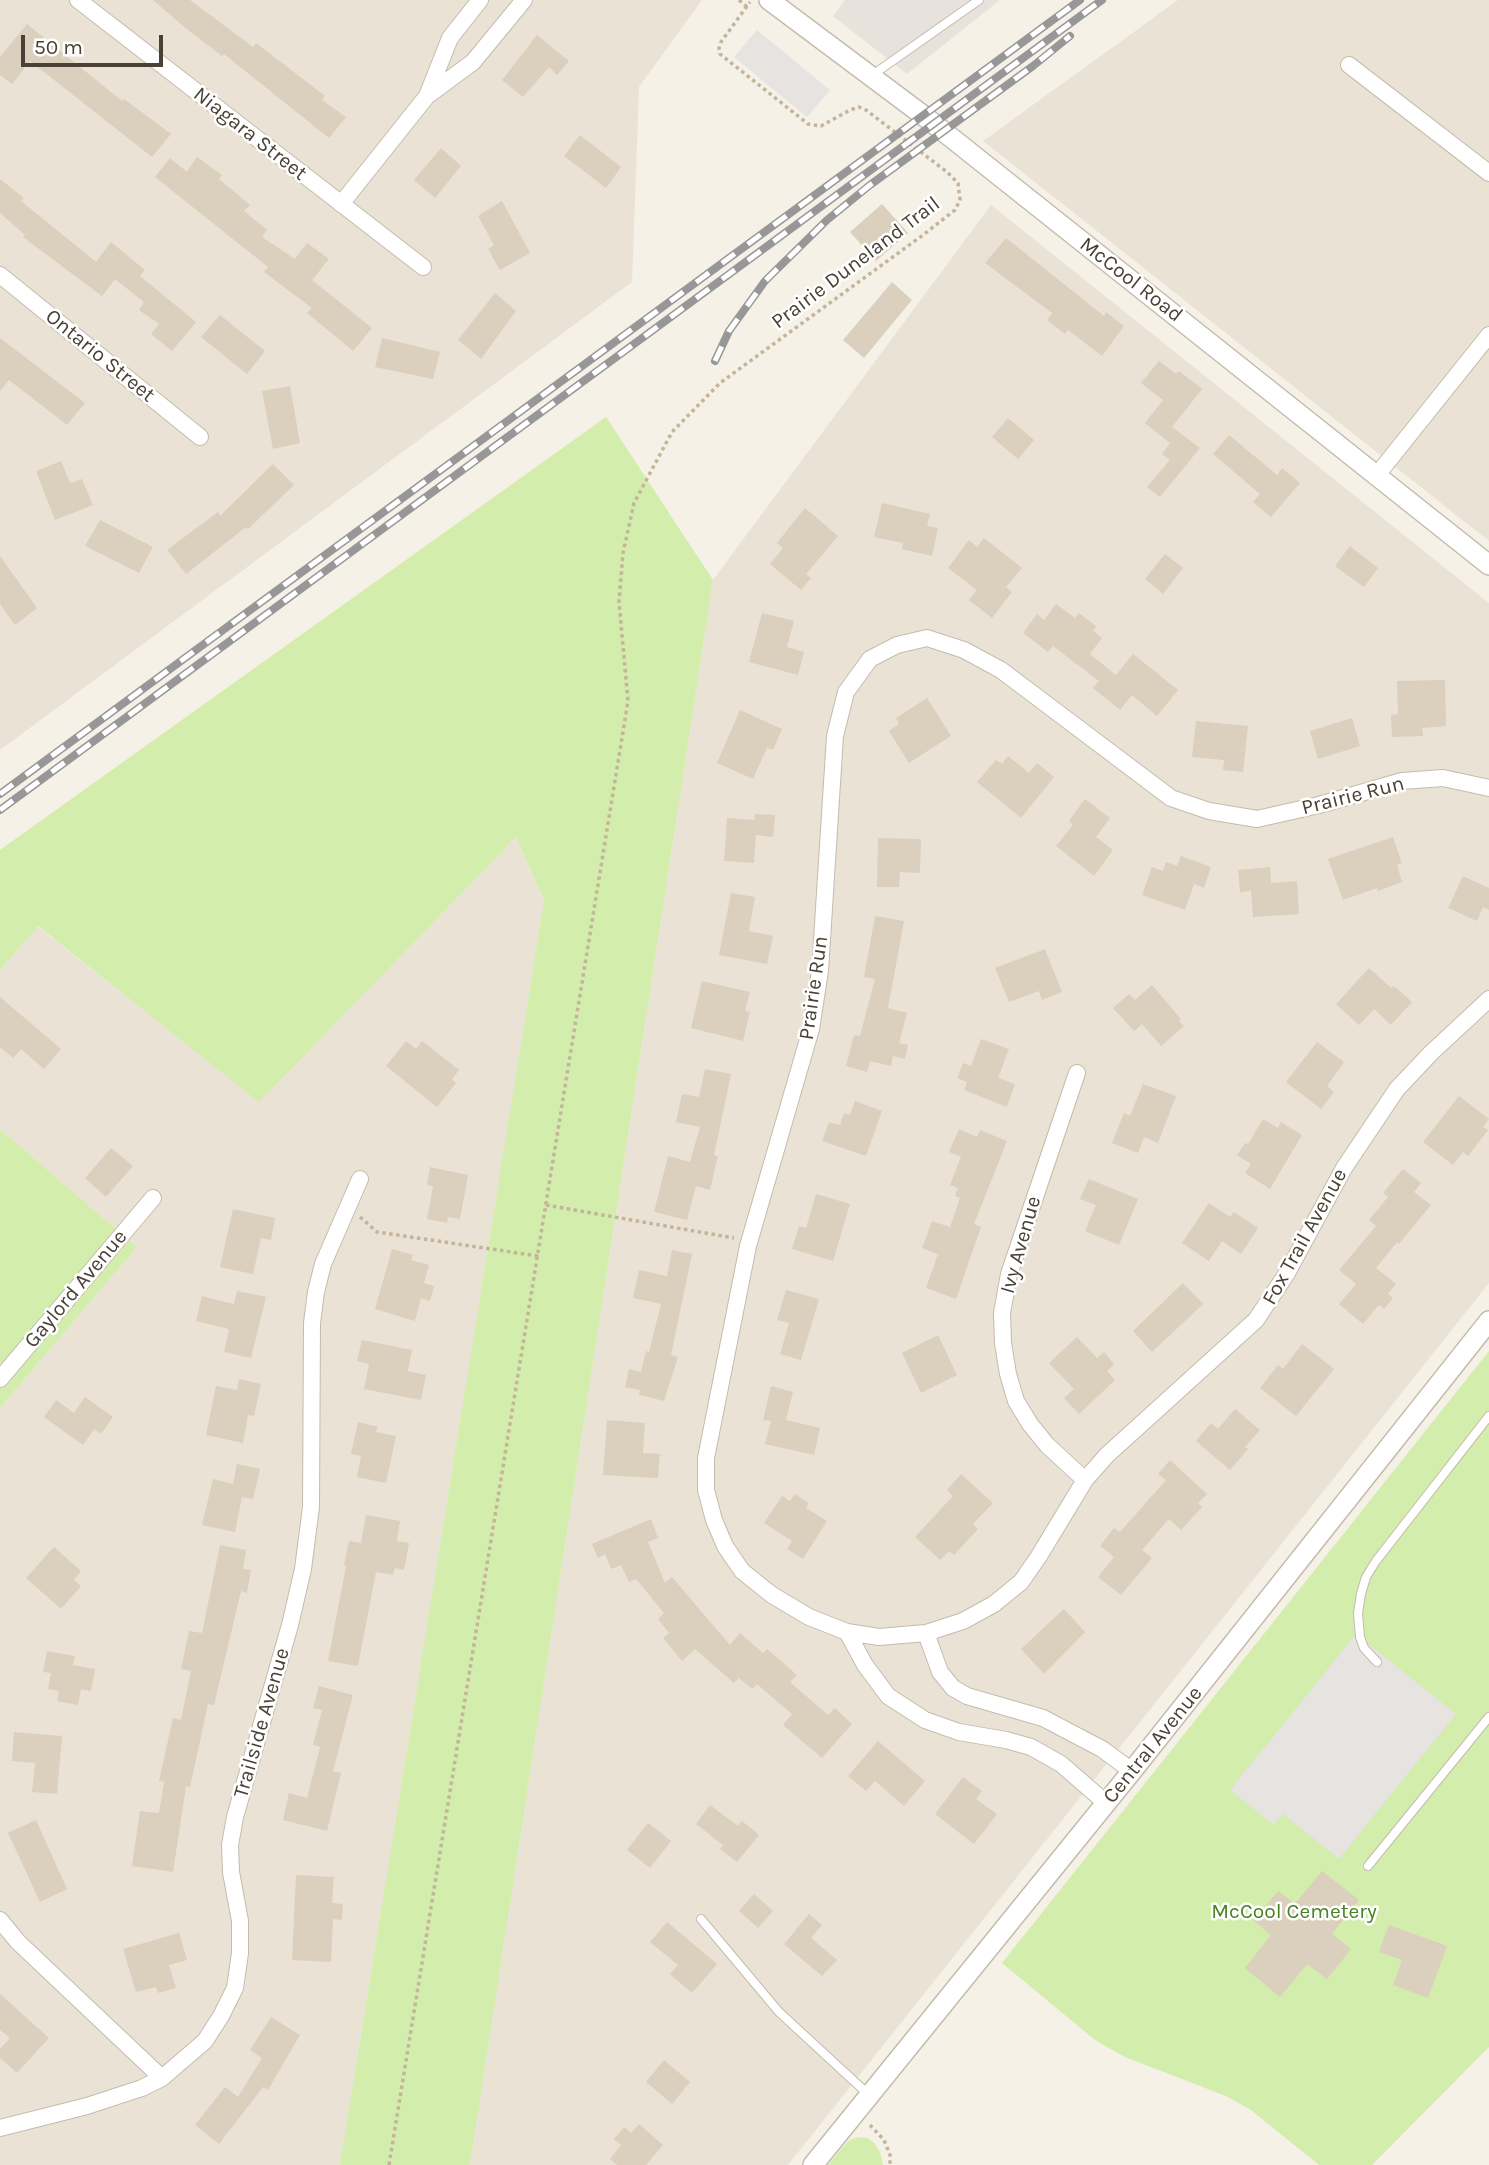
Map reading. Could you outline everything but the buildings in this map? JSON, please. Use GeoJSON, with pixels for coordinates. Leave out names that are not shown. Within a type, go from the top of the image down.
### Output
{"type":"FeatureCollection","features":[{"type":"Feature","properties":{"kind":"street","name":"Niagara Street"},"geometry":{"type":"LineString","coordinates":[[78,0],[423,267]]}},
{"type":"Feature","properties":{"kind":"street"},"geometry":{"type":"LineString","coordinates":[[428,96],[450,38],[480,0]]}},
{"type":"Feature","properties":{"kind":"street"},"geometry":{"type":"LineString","coordinates":[[341,204],[428,96],[473,62],[524,0]]}},
{"type":"Feature","properties":{"kind":"street","name":"McCool Road"},"geometry":{"type":"LineString","coordinates":[[769,0],[871,76],[1489,565]]}},
{"type":"Feature","properties":{"kind":"street"},"geometry":{"type":"LineString","coordinates":[[1349,65],[1489,173]]}},
{"type":"Feature","properties":{"kind":"street","name":"Ontario Street"},"geometry":{"type":"LineString","coordinates":[[0,275],[200,437]]}},
{"type":"Feature","properties":{"kind":"street"},"geometry":{"type":"LineString","coordinates":[[1377,475],[1489,335]]}},
{"type":"Feature","properties":{"kind":"street","name":"Prairie Run"},"geometry":{"type":"LineString","coordinates":[[1081,1486],[1040,1556],[1021,1582],[994,1604],[963,1621],[926,1633],[879,1637],[847,1632],[809,1617],[772,1595],[742,1571],[725,1546],[714,1520],[706,1490],[706,1458],[750,1241],[811,1029],[820,971],[835,736],[846,692],[870,659],[897,645],[927,638],[964,650],[1001,670],[1171,798],[1209,811],[1257,819],[1319,805],[1402,781],[1443,778],[1489,788]]}},
{"type":"Feature","properties":{"kind":"street","name":"Fox Trail Avenue"},"geometry":{"type":"LineString","coordinates":[[1081,1486],[1107,1455],[1256,1320],[1287,1273],[1344,1168],[1397,1089],[1489,999]]}},
{"type":"Feature","properties":{"kind":"street","name":"Ivy Avenue"},"geometry":{"type":"LineString","coordinates":[[1077,1073],[1009,1274],[1003,1313],[1003,1343],[1016,1401],[1030,1424],[1081,1486]]}},
{"type":"Feature","properties":{"kind":"street","name":"Trailside Avenue"},"geometry":{"type":"LineString","coordinates":[[0,2128],[113,2098],[162,2078],[205,2040],[235,1988],[240,1953],[240,1921],[230,1845],[235,1817],[290,1625],[303,1569],[311,1507],[312,1323],[316,1292],[323,1264],[360,1179]]}},
{"type":"Feature","properties":{"kind":"street","name":"Gaylord Avenue"},"geometry":{"type":"LineString","coordinates":[[0,1379],[153,1198]]}},
{"type":"Feature","properties":{"kind":"street","name":"Central Avenue"},"geometry":{"type":"LineString","coordinates":[[813,2165],[1132,1771],[1489,1321]]}},
{"type":"Feature","properties":{"kind":"street"},"geometry":{"type":"LineString","coordinates":[[847,1632],[865,1665],[888,1696],[925,1720],[960,1732],[1031,1747],[1061,1764],[1106,1803]]}},
{"type":"Feature","properties":{"kind":"street"},"geometry":{"type":"LineString","coordinates":[[926,1633],[940,1672],[960,1692],[985,1703],[1017,1709],[1043,1718],[1102,1749],[1132,1771]]}},
{"type":"Feature","properties":{"kind":"street"},"geometry":{"type":"LineString","coordinates":[[0,1920],[18,1942],[162,2078]]}},
{"type":"Feature","properties":{"kind":"lane"},"geometry":{"type":"LineString","coordinates":[[871,76],[979,0]]}},
{"type":"Feature","properties":{"kind":"lane"},"geometry":{"type":"LineString","coordinates":[[1377,1662],[1364,1648],[1360,1637],[1359,1613],[1366,1577],[1489,1416]]}},
{"type":"Feature","properties":{"kind":"lane"},"geometry":{"type":"LineString","coordinates":[[1368,1866],[1489,1717]]}},
{"type":"Feature","properties":{"kind":"lane"},"geometry":{"type":"LineString","coordinates":[[701,1919],[779,2012],[869,2095]]}},
{"type":"Feature","properties":{"kind":"path"},"geometry":{"type":"LineString","coordinates":[[739,0],[747,7]]}},
{"type":"Feature","properties":{"kind":"path","name":"Prairie Duneland Trail"},"geometry":{"type":"LineString","coordinates":[[546,1205],[628,701],[619,602],[623,552],[634,503],[672,432],[720,383],[956,210],[960,200],[958,183],[947,172],[866,110],[859,107],[850,110],[821,126],[808,124],[720,54],[721,41],[751,0]]}},
{"type":"Feature","properties":{"kind":"path"},"geometry":{"type":"LineString","coordinates":[[389,2165],[546,1205],[750,1241]]}},
{"type":"Feature","properties":{"kind":"path"},"geometry":{"type":"LineString","coordinates":[[348,1207],[377,1231],[538,1256]]}},
{"type":"Feature","properties":{"kind":"path"},"geometry":{"type":"LineString","coordinates":[[855,2112],[884,2140],[890,2155],[890,2165]]}},
{"type":"Feature","properties":{"kind":"shaded area"},"geometry":{"type":"Polygon","coordinates":[[[0,0],[702,0],[639,87],[632,282],[0,750],[0,0]]]}},
{"type":"Feature","properties":{"kind":"shaded area"},"geometry":{"type":"Polygon","coordinates":[[[845,0],[1000,0],[907,74],[833,16],[845,0]]]}},
{"type":"Feature","properties":{"kind":"shaded area"},"geometry":{"type":"Polygon","coordinates":[[[1178,0],[1489,0],[1489,541],[983,141],[1178,0]]]}},
{"type":"Feature","properties":{"kind":"shaded area"},"geometry":{"type":"Polygon","coordinates":[[[757,30],[830,90],[807,117],[734,57],[757,30]]]}},
{"type":"Feature","properties":{"kind":"shaded area"},"geometry":{"type":"Polygon","coordinates":[[[991,205],[1489,603],[1489,1283],[788,2165],[470,2165],[713,580],[991,205]]]}},
{"type":"Feature","properties":{"kind":"shaded area"},"geometry":{"type":"Polygon","coordinates":[[[516,837],[544,902],[340,2165],[0,2165],[0,1408],[137,1247],[0,1129],[0,970],[37,926],[259,1101],[516,837]]]}},
{"type":"Feature","properties":{"kind":"shaded area"},"geometry":{"type":"Polygon","coordinates":[[[1356,1634],[1456,1714],[1339,1859],[1283,1814],[1274,1825],[1230,1790],[1356,1634]]]}},
{"type":"Feature","properties":{"kind":"green space"},"geometry":{"type":"Polygon","coordinates":[[[606,417],[713,580],[470,2165],[340,2165],[544,901],[516,837],[259,1102],[38,926],[0,970],[0,850],[606,417]]]}},
{"type":"Feature","properties":{"kind":"green space"},"geometry":{"type":"Polygon","coordinates":[[[0,1129],[137,1247],[0,1408],[0,1129]]]}},
{"type":"Feature","properties":{"kind":"green space","name":"McCool Cemetery"},"geometry":{"type":"Polygon","coordinates":[[[1489,1351],[1489,2047],[1372,2165],[1319,2165],[1251,2110],[1226,2096],[1125,2057],[1095,2040],[1002,1963],[1489,1351]]]}},
{"type":"Feature","properties":{"kind":"green space"},"geometry":{"type":"Polygon","coordinates":[[[857,2137],[868,2138],[874,2143],[880,2152],[883,2165],[828,2165],[848,2141],[857,2137]]]}},
{"type":"Feature","properties":{"kind":"railway"},"geometry":{"type":"LineString","coordinates":[[0,794],[1080,0]]}},
{"type":"Feature","properties":{"kind":"railway"},"geometry":{"type":"LineString","coordinates":[[0,810],[1102,0]]}},
{"type":"Feature","properties":{"kind":"railway"},"geometry":{"type":"LineString","coordinates":[[715,361],[729,331],[765,281],[827,220],[1070,36]]}}]}
